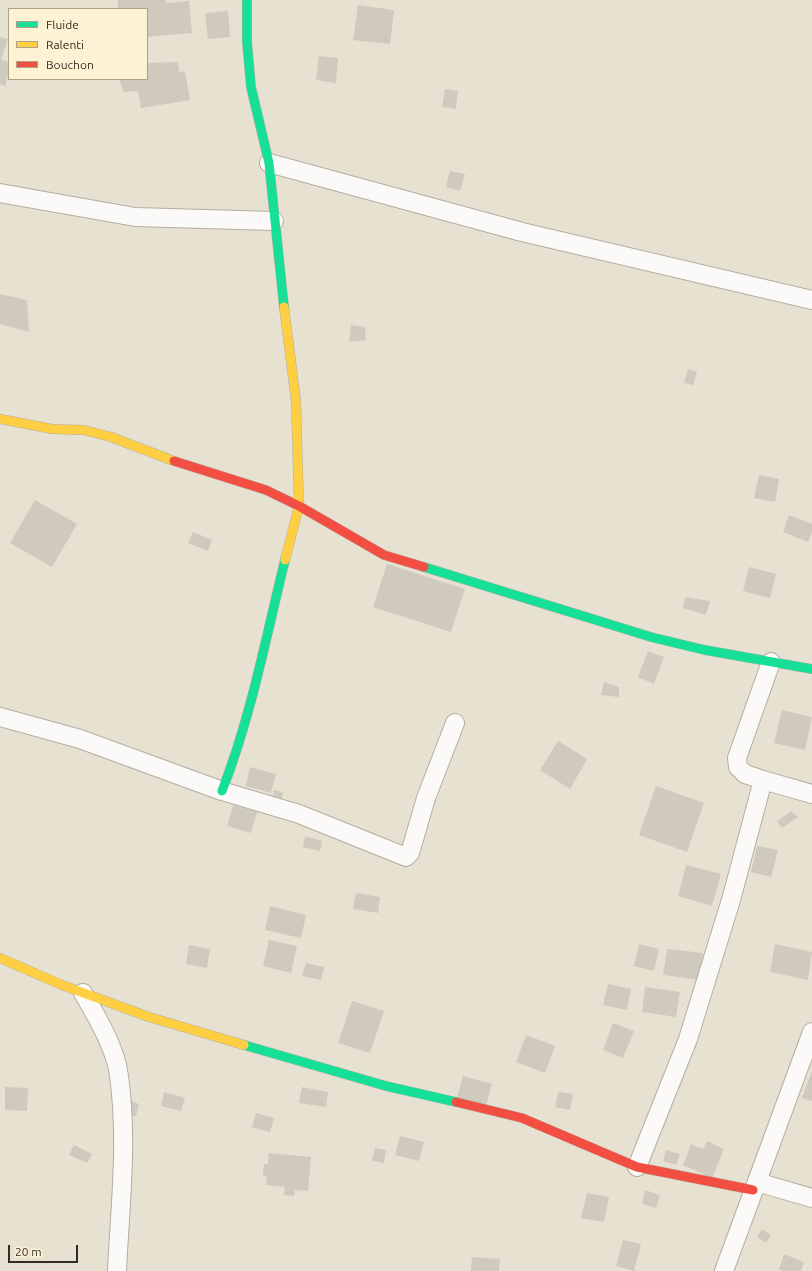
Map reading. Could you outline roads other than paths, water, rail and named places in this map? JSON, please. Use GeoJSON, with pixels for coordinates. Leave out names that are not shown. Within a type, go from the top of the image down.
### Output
{"type":"FeatureCollection","features":[{"type":"Feature","properties":{"kind":"street"},"geometry":{"type":"LineString","coordinates":[[222,791],[233,763],[246,717],[299,506],[296,401],[279,273],[269,163],[251,87],[247,42],[247,0]]}},
{"type":"Feature","properties":{"kind":"street"},"geometry":{"type":"LineString","coordinates":[[269,163],[522,232],[812,300]]}},
{"type":"Feature","properties":{"kind":"street"},"geometry":{"type":"LineString","coordinates":[[0,193],[135,217],[274,222]]}},
{"type":"Feature","properties":{"kind":"street"},"geometry":{"type":"LineString","coordinates":[[0,419],[52,429],[84,430],[111,437],[181,464],[266,490],[299,506],[384,555],[651,637],[705,650],[812,669]]}},
{"type":"Feature","properties":{"kind":"street"},"geometry":{"type":"LineString","coordinates":[[771,662],[737,758],[738,767],[745,774],[812,794]]}},
{"type":"Feature","properties":{"kind":"street"},"geometry":{"type":"LineString","coordinates":[[0,717],[80,739],[222,791],[299,814],[406,857],[410,853],[426,798],[455,723]]}},
{"type":"Feature","properties":{"kind":"street"},"geometry":{"type":"LineString","coordinates":[[637,1167],[688,1039],[731,900],[763,780]]}},
{"type":"Feature","properties":{"kind":"street"},"geometry":{"type":"LineString","coordinates":[[0,958],[83,993],[149,1017],[386,1086],[522,1118],[637,1167],[755,1186],[812,1198]]}},
{"type":"Feature","properties":{"kind":"street"},"geometry":{"type":"LineString","coordinates":[[83,993],[104,1030],[119,1075],[123,1143],[117,1271]]}},
{"type":"Feature","properties":{"kind":"street"},"geometry":{"type":"LineString","coordinates":[[724,1271],[812,1032]]}}]}
